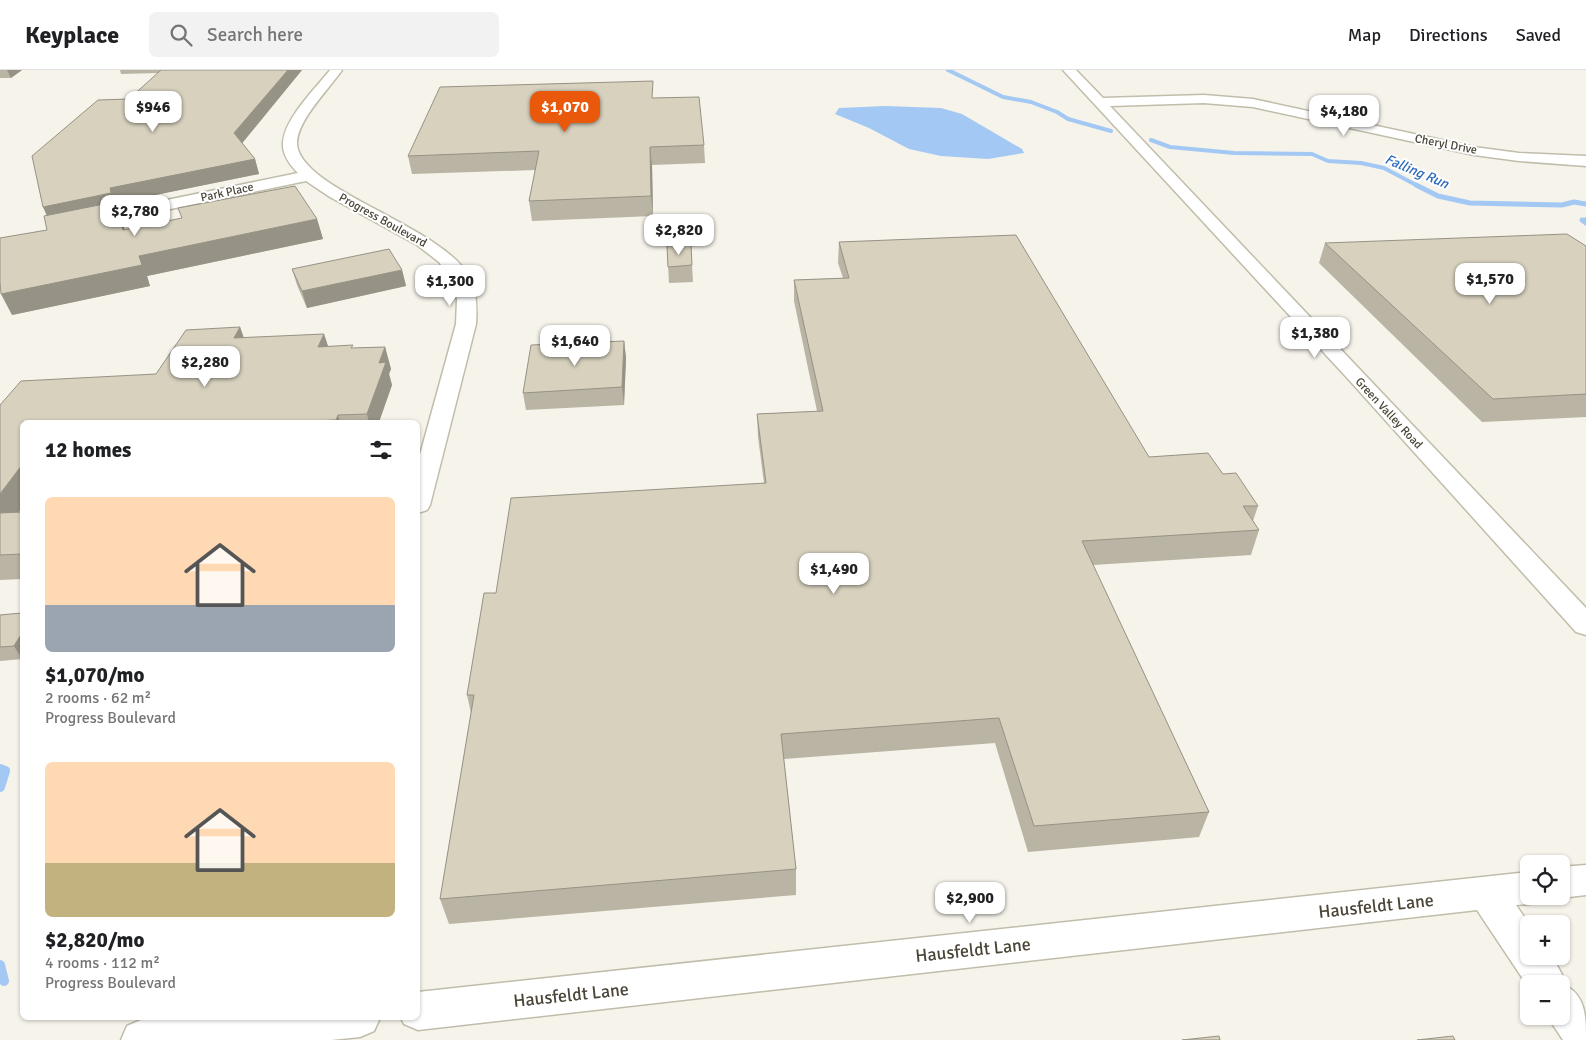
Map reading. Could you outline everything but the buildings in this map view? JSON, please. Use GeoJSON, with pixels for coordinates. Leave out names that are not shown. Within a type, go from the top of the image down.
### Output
{"type":"FeatureCollection","features":[{"type":"Feature","properties":{"kind":"street","name":"Progress Boulevard"},"geometry":{"type":"LineString","coordinates":[[336,70],[301,119],[291,139],[291,154],[294,161],[307,176],[386,220],[441,254],[455,268],[464,286],[467,298],[466,324],[420,498]]}},
{"type":"Feature","properties":{"kind":"street","name":"Green Valley Road"},"geometry":{"type":"LineString","coordinates":[[1069,70],[1586,625]]}},
{"type":"Feature","properties":{"kind":"street","name":"Cheryl Drive"},"geometry":{"type":"LineString","coordinates":[[1100,102],[1204,99],[1253,102],[1474,151],[1518,157],[1586,161]]}},
{"type":"Feature","properties":{"kind":"street","name":"Park Place"},"geometry":{"type":"LineString","coordinates":[[64,226],[307,176]]}},
{"type":"Feature","properties":{"kind":"street"},"geometry":{"type":"LineString","coordinates":[[1570,882],[1586,880]]}},
{"type":"Feature","properties":{"kind":"street","name":"Hausfeldt Lane"},"geometry":{"type":"LineString","coordinates":[[420,1011],[1520,889]]}},
{"type":"Feature","properties":{"kind":"street"},"geometry":{"type":"LineString","coordinates":[[1487,894],[1520,943]]}},
{"type":"Feature","properties":{"kind":"street"},"geometry":{"type":"LineString","coordinates":[[1570,1016],[1586,1039]]}},
{"type":"Feature","properties":{"kind":"street"},"geometry":{"type":"LineString","coordinates":[[141,1040],[286,1022],[323,1020]]}},
{"type":"Feature","properties":{"kind":"water"},"geometry":{"type":"Polygon","coordinates":[[[885,106],[941,108],[962,114],[1022,149],[1024,153],[988,159],[941,156],[909,149],[869,128],[835,114],[839,108],[885,106]]]}},
{"type":"Feature","properties":{"kind":"waterway","name":"Falling Run"},"geometry":{"type":"LineString","coordinates":[[948,70],[1003,97],[1031,102],[1057,112],[1068,119],[1111,131]]}},
{"type":"Feature","properties":{"kind":"waterway","name":"Falling Run"},"geometry":{"type":"LineString","coordinates":[[1151,140],[1170,147],[1234,153],[1312,154],[1328,161],[1361,163],[1384,168],[1418,186]]}},
{"type":"Feature","properties":{"kind":"waterway","name":"Falling Run"},"geometry":{"type":"LineString","coordinates":[[1418,186],[1438,196],[1470,203],[1562,205],[1574,202],[1586,204]]}},
{"type":"Feature","properties":{"kind":"waterway","name":"Falling Run"},"geometry":{"type":"LineString","coordinates":[[1586,220],[1582,220],[1586,223]]}},
{"type":"Feature","properties":{"kind":"waterway"},"geometry":{"type":"LineString","coordinates":[[0,769],[5,771],[0,787]]}},
{"type":"Feature","properties":{"kind":"waterway"},"geometry":{"type":"LineString","coordinates":[[0,965],[4,981]]}}]}
